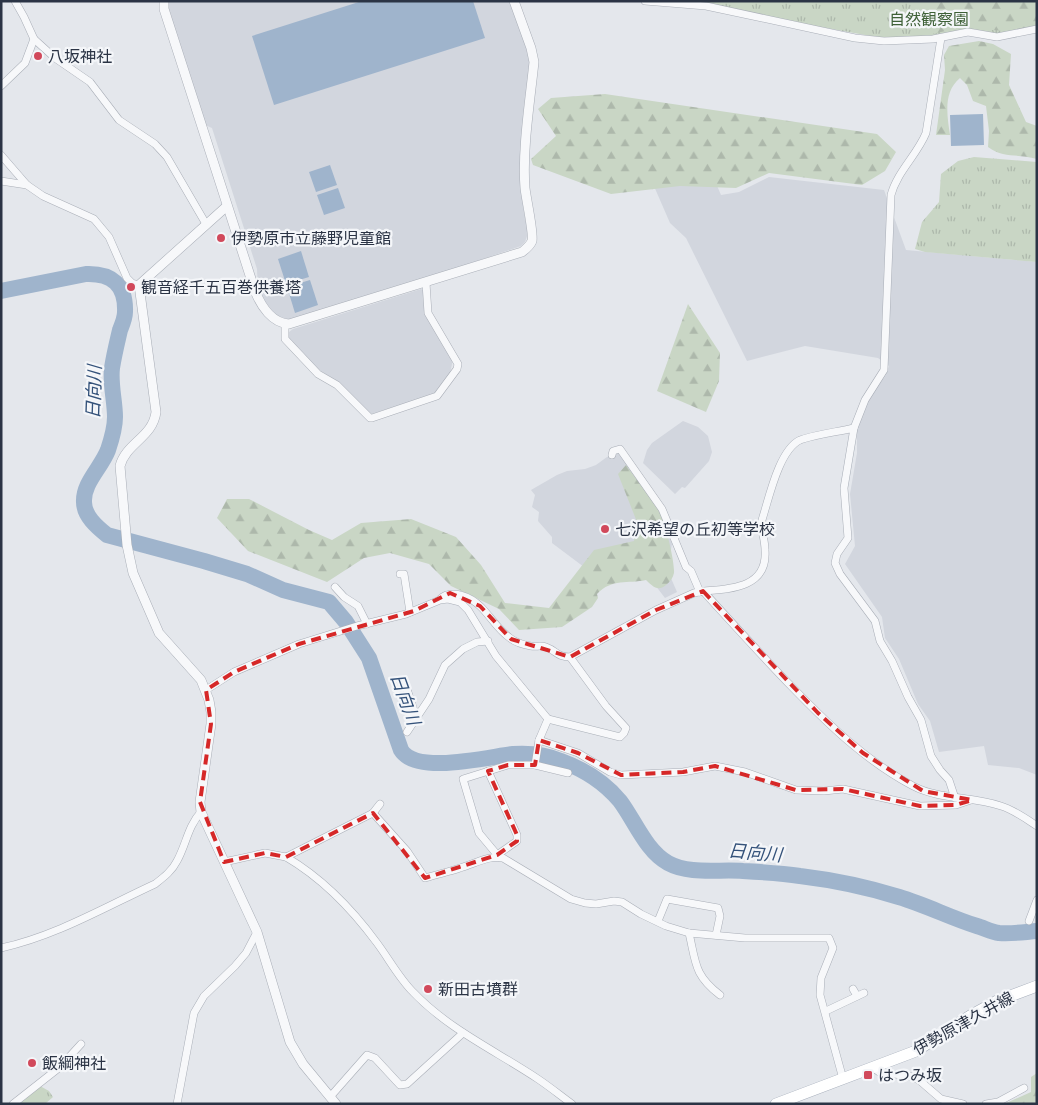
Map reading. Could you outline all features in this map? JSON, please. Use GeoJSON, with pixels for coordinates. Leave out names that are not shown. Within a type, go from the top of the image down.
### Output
{"type":"FeatureCollection","features":[{"type":"Feature","properties":{"kind":"main road","name":"伊勢原津久井線"},"geometry":{"type":"LineString","coordinates":[[776,1104],[916,1051],[997,1001],[1037,986]]}},
{"type":"Feature","properties":{"kind":"street"},"geometry":{"type":"LineString","coordinates":[[15,1],[34,39],[55,58],[90,82],[119,120],[155,144],[167,157],[206,224]]}},
{"type":"Feature","properties":{"kind":"street"},"geometry":{"type":"LineString","coordinates":[[164,1],[164,9],[258,298],[274,319],[285,324],[294,324],[522,252],[532,242],[527,208],[525,161],[534,62],[531,48],[514,1]]}},
{"type":"Feature","properties":{"kind":"street"},"geometry":{"type":"LineString","coordinates":[[645,1],[706,6],[855,38],[884,41],[941,38],[968,32],[997,37],[1037,29]]}},
{"type":"Feature","properties":{"kind":"street"},"geometry":{"type":"LineString","coordinates":[[941,38],[926,133],[921,145],[893,185],[891,195],[884,370],[865,400],[854,428],[844,488],[848,538],[837,554],[835,563],[840,574],[875,622],[880,641],[921,720],[931,756],[949,780],[955,798]]}},
{"type":"Feature","properties":{"kind":"street"},"geometry":{"type":"LineString","coordinates":[[1,86],[25,63],[34,39]]}},
{"type":"Feature","properties":{"kind":"street"},"geometry":{"type":"LineString","coordinates":[[1,155],[27,185],[43,196],[94,219],[109,237],[128,278],[132,283],[139,285]]}},
{"type":"Feature","properties":{"kind":"street"},"geometry":{"type":"LineString","coordinates":[[1,181],[27,185]]}},
{"type":"Feature","properties":{"kind":"street"},"geometry":{"type":"LineString","coordinates":[[139,285],[227,206]]}},
{"type":"Feature","properties":{"kind":"street"},"geometry":{"type":"LineString","coordinates":[[285,324],[284,339],[318,374],[337,384],[372,418],[437,396],[457,368],[458,364],[428,313],[426,283]]}},
{"type":"Feature","properties":{"kind":"street"},"geometry":{"type":"LineString","coordinates":[[139,285],[156,412],[150,430],[130,447],[122,459],[120,472],[127,545],[133,573],[159,633],[201,680],[206,690],[211,712],[211,724],[200,802],[201,812],[257,932],[290,1042],[303,1064],[333,1100],[367,1055],[375,1058],[400,1085],[407,1084],[463,1033]]}},
{"type":"Feature","properties":{"kind":"street"},"geometry":{"type":"LineString","coordinates":[[440,600],[444,595],[450,593],[457,594],[480,606],[501,631],[511,639],[534,647],[547,647],[562,658],[570,658],[656,610],[702,591],[726,590],[748,583],[761,570],[765,560],[766,550],[761,530],[762,520],[782,459],[788,449],[796,442],[854,428]]}},
{"type":"Feature","properties":{"kind":"street"},"geometry":{"type":"LineString","coordinates":[[612,455],[613,451],[620,449],[662,509],[686,567],[691,571],[702,591],[763,657],[840,735],[863,754],[912,785],[932,794],[1009,808],[1037,826]]}},
{"type":"Feature","properties":{"kind":"street"},"geometry":{"type":"LineString","coordinates":[[400,574],[404,574],[410,612]]}},
{"type":"Feature","properties":{"kind":"street"},"geometry":{"type":"LineString","coordinates":[[335,587],[344,597],[358,606],[367,624]]}},
{"type":"Feature","properties":{"kind":"street"},"geometry":{"type":"LineString","coordinates":[[206,690],[234,672],[299,644],[410,612],[440,600],[454,600],[464,605],[496,656],[548,719],[620,737],[626,728],[606,706],[570,658]]}},
{"type":"Feature","properties":{"kind":"street"},"geometry":{"type":"LineString","coordinates":[[407,732],[429,699],[445,666],[463,649],[477,642],[488,641]]}},
{"type":"Feature","properties":{"kind":"street"},"geometry":{"type":"LineString","coordinates":[[405,683],[416,717]]}},
{"type":"Feature","properties":{"kind":"street"},"geometry":{"type":"LineString","coordinates":[[535,763],[539,742],[548,719]]}},
{"type":"Feature","properties":{"kind":"street"},"geometry":{"type":"LineString","coordinates":[[539,742],[578,753],[610,772],[621,775],[683,772],[715,766],[745,772],[796,790],[824,791],[843,789],[920,806],[956,805],[972,800]]}},
{"type":"Feature","properties":{"kind":"street"},"geometry":{"type":"LineString","coordinates":[[568,772],[535,763],[508,765],[463,779],[479,833],[498,856],[571,899],[596,904],[614,901],[622,902],[658,921],[689,933],[745,938],[829,938],[832,948],[821,978],[820,995],[843,1079]]}},
{"type":"Feature","properties":{"kind":"street"},"geometry":{"type":"LineString","coordinates":[[373,813],[406,851],[425,878],[498,856],[517,841],[517,835],[488,771]]}},
{"type":"Feature","properties":{"kind":"street"},"geometry":{"type":"LineString","coordinates":[[286,857],[373,813],[380,804]]}},
{"type":"Feature","properties":{"kind":"street"},"geometry":{"type":"LineString","coordinates":[[1,948],[60,929],[155,884],[169,873],[177,861],[190,827],[201,812]]}},
{"type":"Feature","properties":{"kind":"street"},"geometry":{"type":"LineString","coordinates":[[224,862],[265,853],[286,857],[298,864],[332,891],[367,930],[412,992],[463,1033],[539,1079],[572,1104]]}},
{"type":"Feature","properties":{"kind":"street"},"geometry":{"type":"LineString","coordinates":[[658,921],[667,899],[718,908],[720,916],[716,936]]}},
{"type":"Feature","properties":{"kind":"street"},"geometry":{"type":"LineString","coordinates":[[1029,921],[1037,900]]}},
{"type":"Feature","properties":{"kind":"street"},"geometry":{"type":"LineString","coordinates":[[177,1104],[194,1013],[204,996],[246,953],[257,932]]}},
{"type":"Feature","properties":{"kind":"street"},"geometry":{"type":"LineString","coordinates":[[689,933],[698,972],[708,985],[720,995]]}},
{"type":"Feature","properties":{"kind":"street"},"geometry":{"type":"LineString","coordinates":[[826,1012],[858,993]]}},
{"type":"Feature","properties":{"kind":"street"},"geometry":{"type":"LineString","coordinates":[[13,1104],[60,1067],[81,1044]]}},
{"type":"Feature","properties":{"kind":"street"},"geometry":{"type":"LineString","coordinates":[[872,1067],[879,1072],[909,1076],[919,1080],[941,1099],[963,1104]]}},
{"type":"Feature","properties":{"kind":"street"},"geometry":{"type":"LineString","coordinates":[[986,1104],[998,1102],[1024,1088]]}},
{"type":"Feature","properties":{"kind":"highlighted area"},"geometry":{"type":"Polygon","coordinates":[[[703,591],[818,713],[863,753],[923,791],[972,800],[956,805],[920,806],[843,789],[796,790],[715,766],[683,772],[621,775],[578,753],[539,740],[535,765],[508,765],[488,771],[517,835],[517,841],[497,855],[425,878],[373,813],[286,857],[265,853],[224,862],[200,802],[211,724],[206,690],[234,672],[299,644],[414,611],[450,593],[480,606],[511,639],[570,657],[656,610],[703,591]]]}},
{"type":"Feature","properties":{"kind":"shaded area"},"geometry":{"type":"Polygon","coordinates":[[[168,1],[510,1],[531,62],[521,161],[523,207],[528,233],[525,242],[521,246],[424,279],[289,321],[278,318],[258,291],[257,269],[212,128],[205,125],[168,7],[168,1]]]}},
{"type":"Feature","properties":{"kind":"shaded area"},"geometry":{"type":"Polygon","coordinates":[[[712,174],[721,195],[739,192],[769,177],[884,190],[906,250],[1037,262],[1037,775],[1019,768],[988,765],[984,746],[939,752],[930,721],[918,704],[899,659],[885,638],[882,617],[845,564],[855,546],[850,494],[857,453],[857,425],[868,400],[886,375],[889,366],[878,358],[805,346],[747,361],[686,238],[670,223],[650,177],[712,174]]]}},
{"type":"Feature","properties":{"kind":"shaded area"},"geometry":{"type":"Polygon","coordinates":[[[421,289],[424,291],[426,316],[452,360],[450,374],[435,394],[371,414],[341,384],[312,365],[289,340],[289,332],[293,329],[421,289]]]}},
{"type":"Feature","properties":{"kind":"shaded area"},"geometry":{"type":"Polygon","coordinates":[[[683,421],[698,427],[708,436],[712,452],[709,461],[685,488],[682,487],[675,494],[643,463],[647,450],[652,443],[683,421]]]}},
{"type":"Feature","properties":{"kind":"shaded area","name":"七沢希望の丘初等学校"},"geometry":{"type":"Polygon","coordinates":[[[620,453],[658,511],[672,544],[667,569],[677,592],[665,598],[649,577],[592,573],[552,543],[552,537],[538,521],[539,512],[532,507],[535,495],[531,490],[557,475],[567,471],[585,469],[596,465],[607,457],[620,453]]]}},
{"type":"Feature","properties":{"kind":"green space","name":"自然観察園"},"geometry":{"type":"Polygon","coordinates":[[[675,1],[1037,1],[1037,27],[996,35],[971,30],[950,32],[931,38],[882,38],[675,1]]]}},
{"type":"Feature","properties":{"kind":"green space"},"geometry":{"type":"Polygon","coordinates":[[[932,1],[1037,1],[1037,26],[1003,31],[964,27],[927,35],[932,1]]]}},
{"type":"Feature","properties":{"kind":"green space"},"geometry":{"type":"Polygon","coordinates":[[[979,41],[993,44],[1011,54],[1009,85],[1026,122],[1037,126],[1037,159],[1000,153],[988,147],[989,131],[986,106],[973,101],[967,85],[960,78],[951,90],[949,97],[947,112],[950,135],[936,135],[945,70],[944,55],[949,46],[979,41]]]}},
{"type":"Feature","properties":{"kind":"green space"},"geometry":{"type":"Polygon","coordinates":[[[605,94],[877,134],[896,152],[885,171],[862,185],[769,173],[736,188],[680,186],[611,194],[533,165],[531,159],[556,136],[538,109],[551,98],[605,94]]]}},
{"type":"Feature","properties":{"kind":"green space"},"geometry":{"type":"Polygon","coordinates":[[[974,157],[1037,162],[1037,262],[925,252],[915,249],[922,222],[939,202],[941,174],[958,161],[974,157]]]}},
{"type":"Feature","properties":{"kind":"green space"},"geometry":{"type":"Polygon","coordinates":[[[688,304],[720,353],[719,381],[706,412],[657,391],[688,304]]]}},
{"type":"Feature","properties":{"kind":"green space"},"geometry":{"type":"Polygon","coordinates":[[[626,465],[660,512],[671,552],[674,568],[673,577],[660,588],[653,586],[646,580],[620,582],[608,586],[597,594],[598,598],[592,607],[562,627],[519,630],[499,609],[451,586],[429,564],[390,553],[364,558],[327,582],[248,551],[217,518],[227,499],[249,499],[332,540],[361,523],[411,519],[456,537],[481,565],[505,603],[549,608],[594,550],[634,541],[637,522],[618,474],[626,465]]]}},
{"type":"Feature","properties":{"kind":"green space"},"geometry":{"type":"Polygon","coordinates":[[[1037,1073],[1037,1104],[1004,1104],[1031,1092],[1031,1077],[1037,1073]]]}},
{"type":"Feature","properties":{"kind":"green space"},"geometry":{"type":"Polygon","coordinates":[[[40,1086],[49,1091],[53,1097],[45,1104],[18,1104],[40,1086]]]}},
{"type":"Feature","properties":{"kind":"water"},"geometry":{"type":"Polygon","coordinates":[[[362,1],[473,1],[485,38],[274,105],[252,36],[362,1]]]}},
{"type":"Feature","properties":{"kind":"water"},"geometry":{"type":"Polygon","coordinates":[[[983,114],[984,145],[951,146],[950,115],[983,114]]]}},
{"type":"Feature","properties":{"kind":"water"},"geometry":{"type":"Polygon","coordinates":[[[330,165],[337,185],[316,192],[309,172],[330,165]]]}},
{"type":"Feature","properties":{"kind":"water"},"geometry":{"type":"Polygon","coordinates":[[[338,188],[345,208],[324,215],[317,195],[338,188]]]}},
{"type":"Feature","properties":{"kind":"water"},"geometry":{"type":"Polygon","coordinates":[[[301,251],[309,277],[286,284],[278,259],[301,251]]]}},
{"type":"Feature","properties":{"kind":"water"},"geometry":{"type":"Polygon","coordinates":[[[310,280],[318,305],[295,313],[287,287],[310,280]]]}},
{"type":"Feature","properties":{"kind":"waterway","name":"日向川"},"geometry":{"type":"LineString","coordinates":[[1,291],[86,274],[103,276],[116,282],[123,295],[125,312],[112,368],[115,421],[113,434],[105,457],[86,488],[84,495],[86,512],[95,525],[107,535],[204,561],[247,574],[283,590],[329,602],[346,622],[369,658],[401,750],[409,757],[421,762],[436,763],[471,761],[513,754],[550,757],[577,768],[608,788],[620,801],[653,851],[660,858],[677,867],[705,871],[779,873],[837,882],[899,897],[996,932],[1037,931]]}},
{"type":"Feature","properties":{"kind":"place","name":"八坂神社"},"geometry":{"type":"Point","coordinates":[38,56]}},
{"type":"Feature","properties":{"kind":"place","name":"伊勢原市立藤野児童館"},"geometry":{"type":"Point","coordinates":[221,238]}},
{"type":"Feature","properties":{"kind":"place","name":"観音経千五百巻供養塔"},"geometry":{"type":"Point","coordinates":[131,287]}},
{"type":"Feature","properties":{"kind":"place","name":"七沢希望の丘初等学校"},"geometry":{"type":"Point","coordinates":[605,529]}},
{"type":"Feature","properties":{"kind":"place","name":"新田古墳群"},"geometry":{"type":"Point","coordinates":[428,989]}},
{"type":"Feature","properties":{"kind":"place","name":"飯綱神社"},"geometry":{"type":"Point","coordinates":[32,1063]}},
{"type":"Feature","properties":{"kind":"place","name":"はつみ坂"},"geometry":{"type":"Point","coordinates":[868,1075]}}]}
